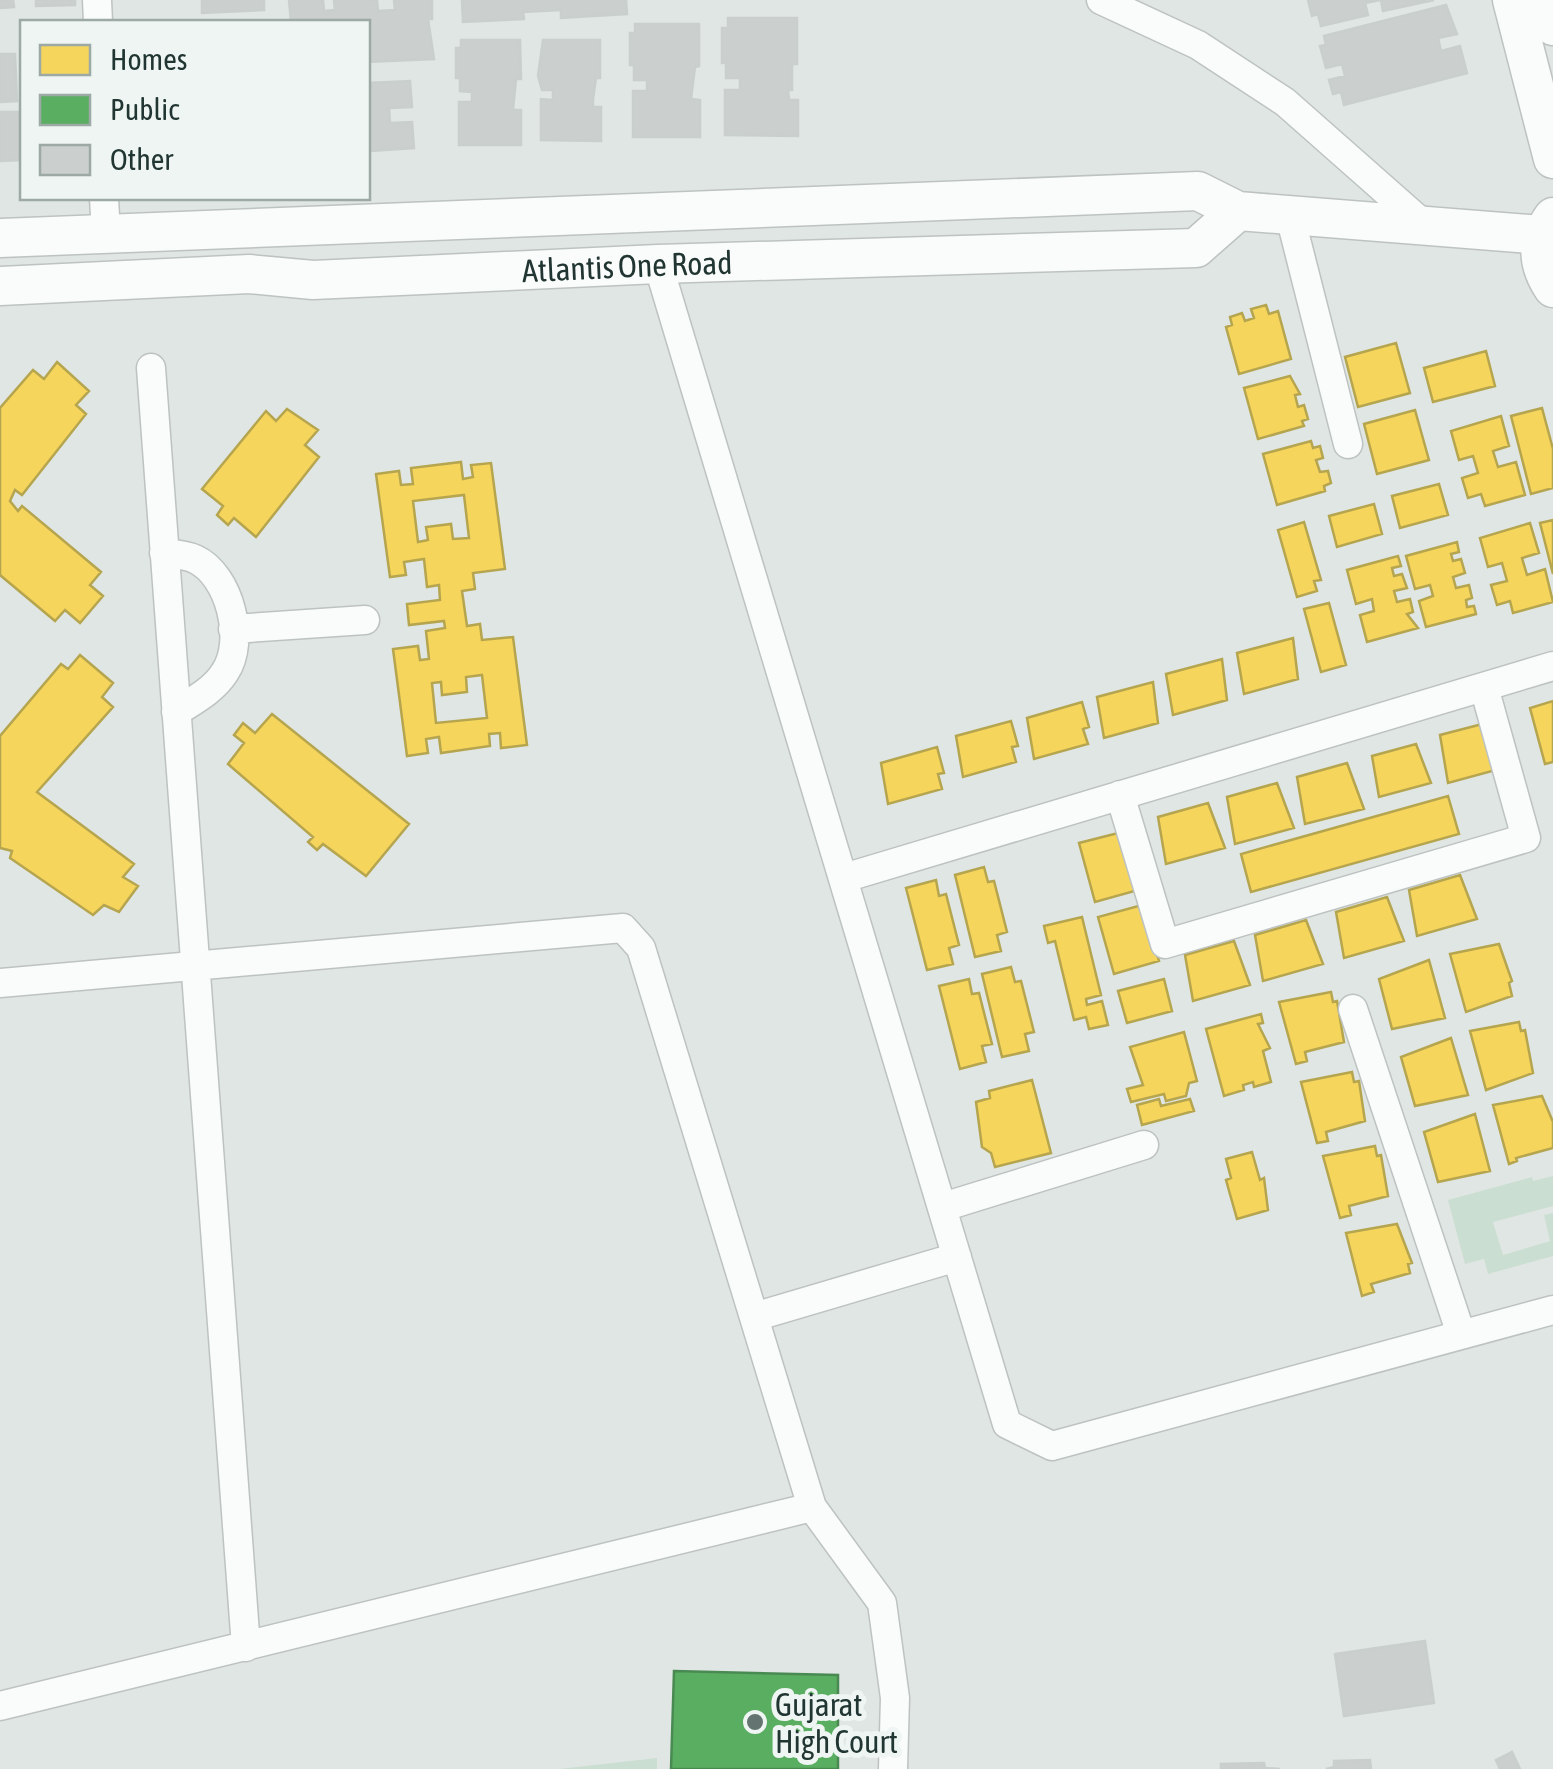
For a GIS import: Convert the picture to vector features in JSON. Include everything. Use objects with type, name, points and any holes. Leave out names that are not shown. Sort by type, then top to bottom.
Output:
[{"type":"street","points":[[1101,0],[1198,45],[1285,102],[1420,222]]},
{"type":"street","points":[[1512,0],[1553,159]]},
{"type":"street","points":[[1547,0],[1553,26]]},
{"type":"street","name":"Atlantis One Road","points":[[0,238],[105,216],[1198,191],[1238,211],[1548,226]]},
{"type":"street","name":"Atlantis One Road","points":[[0,286],[248,274],[314,280],[658,264],[1196,248],[1238,211]]},
{"type":"street","points":[[1290,216],[1348,444]]},
{"type":"street","points":[[1548,226],[1543,271],[1553,288]]},
{"type":"street","points":[[658,264],[1007,1424],[1052,1446],[1553,1310]]},
{"type":"street","points":[[150,368],[246,1647]]},
{"type":"street","points":[[164,553],[197,559],[220,584],[233,614],[234,648],[226,671],[206,692],[176,712]]},
{"type":"street","points":[[233,629],[365,620]]},
{"type":"street","points":[[844,878],[1553,666]]},
{"type":"street","points":[[1120,795],[1166,944],[1526,838],[1484,686]]},
{"type":"street","points":[[0,984],[623,928],[641,948],[812,1507],[882,1603],[895,1698],[893,1769]]},
{"type":"street","points":[[1353,1010],[1461,1334]]},
{"type":"street","points":[[943,1207],[1144,1145]]},
{"type":"street","points":[[754,1317],[957,1257]]},
{"type":"street","points":[[0,1706],[812,1507]]},
{"type":"green space","points":[[1553,1176],[1553,1206],[1493,1222],[1503,1255],[1550,1241],[1544,1215],[1553,1213],[1553,1256],[1488,1274],[1484,1259],[1465,1264],[1448,1200],[1532,1177],[1533,1181]]},
{"type":"green space","points":[[657,1758],[657,1769],[559,1769]]},
{"type":"building: Homes","points":[[1266,305],[1269,314],[1278,311],[1291,359],[1239,374],[1226,327],[1232,325],[1230,317],[1242,313],[1245,321],[1254,318],[1251,309]]},
{"type":"building: Homes","points":[[1396,343],[1410,393],[1358,407],[1345,357]]},
{"type":"building: Homes","points":[[1486,351],[1495,386],[1433,402],[1424,368]]},
{"type":"building: Homes","points":[[57,362],[89,391],[76,405],[86,414],[22,495],[15,490],[10,501],[18,511],[22,506],[101,572],[90,585],[103,596],[80,623],[65,610],[55,621],[0,575],[0,408],[33,370],[44,379]]},
{"type":"building: Homes","points":[[1290,376],[1300,394],[1295,395],[1298,407],[1304,405],[1308,419],[1302,421],[1304,426],[1258,439],[1244,388]]},
{"type":"building: Homes","points":[[1542,408],[1553,449],[1553,488],[1531,494],[1511,416]]},
{"type":"building: Homes","points":[[287,409],[318,430],[305,445],[319,457],[256,537],[234,518],[228,525],[217,515],[223,506],[202,489],[266,411],[276,421]]},
{"type":"building: Homes","points":[[1415,410],[1429,460],[1377,474],[1364,424]]},
{"type":"building: Homes","points":[[1501,416],[1509,446],[1493,451],[1498,467],[1516,462],[1525,495],[1485,506],[1481,494],[1468,498],[1462,478],[1478,473],[1473,456],[1459,460],[1451,431]]},
{"type":"building: Homes","points":[[1311,441],[1313,448],[1320,446],[1323,458],[1316,460],[1320,472],[1328,471],[1331,483],[1324,486],[1325,491],[1277,505],[1263,454]]},
{"type":"building: Homes","points":[[461,462],[463,479],[473,477],[471,465],[491,463],[505,569],[473,573],[475,589],[462,591],[467,626],[480,624],[482,640],[513,637],[527,745],[501,748],[500,733],[489,734],[490,746],[441,753],[439,737],[426,739],[428,753],[407,756],[393,649],[418,646],[420,660],[429,659],[426,631],[445,628],[444,621],[409,625],[407,604],[440,600],[439,585],[427,587],[424,559],[404,562],[406,575],[390,577],[376,474],[399,471],[401,485],[413,484],[411,468]],"holes":[[[464,495],[469,538],[453,539],[451,524],[426,527],[428,540],[418,542],[413,501]],[[482,675],[487,718],[436,723],[432,683],[441,682],[442,695],[467,692],[466,677]]]},
{"type":"building: Homes","points":[[1439,484],[1448,515],[1400,528],[1392,496]]},
{"type":"building: Homes","points":[[1374,504],[1382,534],[1337,547],[1329,516]]},
{"type":"building: Homes","points":[[1553,520],[1553,574],[1540,523]]},
{"type":"building: Homes","points":[[1304,522],[1321,580],[1314,581],[1317,591],[1297,597],[1278,530]]},
{"type":"building: Homes","points":[[1530,523],[1539,553],[1522,558],[1527,575],[1545,569],[1553,602],[1513,613],[1510,601],[1497,605],[1491,585],[1507,581],[1502,563],[1488,567],[1480,538]]},
{"type":"building: Homes","points":[[1457,542],[1459,552],[1451,554],[1453,561],[1461,559],[1465,573],[1453,577],[1456,588],[1469,585],[1472,598],[1466,600],[1467,607],[1474,606],[1476,614],[1426,627],[1419,601],[1433,596],[1430,585],[1415,589],[1406,556]]},
{"type":"building: Homes","points":[[1398,556],[1401,566],[1392,568],[1394,576],[1402,574],[1407,588],[1394,591],[1397,602],[1410,599],[1413,612],[1407,614],[1418,628],[1367,642],[1360,615],[1374,611],[1372,599],[1356,604],[1347,570]]},
{"type":"building: Homes","points":[[1329,603],[1346,665],[1321,672],[1304,609]]},
{"type":"building: Homes","points":[[1293,638],[1298,679],[1244,694],[1237,653]]},
{"type":"building: Homes","points":[[80,655],[113,683],[102,697],[113,707],[37,792],[134,864],[123,877],[138,886],[119,912],[104,905],[93,915],[10,858],[12,851],[0,848],[0,736],[61,664],[68,669]]},
{"type":"building: Homes","points":[[1222,659],[1227,700],[1173,715],[1166,674]]},
{"type":"building: Homes","points":[[1153,682],[1158,723],[1104,738],[1097,697]]},
{"type":"building: Homes","points":[[1553,701],[1553,762],[1545,764],[1530,708]]},
{"type":"building: Homes","points":[[1082,702],[1089,727],[1083,729],[1088,744],[1034,759],[1027,718]]},
{"type":"building: Homes","points":[[272,714],[409,824],[366,876],[323,844],[317,850],[308,842],[313,837],[228,764],[244,743],[234,735],[243,723],[255,733]]},
{"type":"building: Homes","points":[[1011,721],[1018,746],[1012,747],[1016,762],[963,777],[956,736]]},
{"type":"building: Homes","points":[[1490,722],[1507,767],[1448,783],[1440,735]]},
{"type":"building: Homes","points":[[1416,744],[1431,783],[1379,797],[1372,756]]},
{"type":"building: Homes","points":[[937,747],[944,773],[938,774],[942,789],[888,804],[881,763]]},
{"type":"building: Homes","points":[[1347,763],[1364,809],[1305,824],[1297,777]]},
{"type":"building: Homes","points":[[1277,783],[1294,828],[1235,844],[1227,797]]},
{"type":"building: Homes","points":[[1448,796],[1459,834],[1251,892],[1241,854]]},
{"type":"building: Homes","points":[[1208,803],[1225,848],[1166,864],[1158,817]]},
{"type":"building: Homes","points":[[1126,831],[1142,889],[1095,902],[1079,843]]},
{"type":"building: Homes","points":[[984,867],[988,882],[994,881],[1007,932],[997,935],[1001,951],[975,957],[955,875]]},
{"type":"building: Homes","points":[[1460,875],[1477,919],[1417,936],[1409,890]]},
{"type":"building: Homes","points":[[936,880],[939,896],[946,894],[959,945],[949,948],[953,964],[927,970],[906,888]]},
{"type":"building: Homes","points":[[1387,897],[1404,941],[1344,958],[1336,912]]},
{"type":"building: Homes","points":[[1142,905],[1159,961],[1114,974],[1098,917]]},
{"type":"building: Homes","points":[[1082,917],[1101,995],[1086,999],[1087,1005],[1102,1001],[1108,1025],[1089,1029],[1086,1017],[1074,1020],[1055,941],[1048,943],[1044,926]]},
{"type":"building: Homes","points":[[1306,920],[1323,964],[1263,981],[1255,935]]},
{"type":"building: Homes","points":[[1234,941],[1250,985],[1193,1001],[1185,955]]},
{"type":"building: Homes","points":[[1499,944],[1512,981],[1512,996],[1466,1012],[1450,954]]},
{"type":"building: Homes","points":[[1429,960],[1445,1018],[1392,1029],[1379,979]]},
{"type":"building: Homes","points":[[1011,967],[1015,982],[1021,981],[1034,1032],[1025,1034],[1029,1051],[1002,1057],[982,974]]},
{"type":"building: Homes","points":[[969,979],[972,994],[979,993],[992,1044],[982,1046],[986,1062],[960,1069],[939,986]]},
{"type":"building: Homes","points":[[1164,979],[1172,1011],[1127,1023],[1118,991]]},
{"type":"building: Homes","points":[[1331,992],[1333,1002],[1337,1001],[1344,1042],[1305,1052],[1307,1061],[1296,1064],[1279,1002]]},
{"type":"building: Homes","points":[[1261,1014],[1263,1023],[1258,1024],[1270,1048],[1263,1051],[1271,1082],[1254,1087],[1253,1082],[1243,1085],[1244,1090],[1224,1096],[1206,1029]]},
{"type":"building: Homes","points":[[1519,1022],[1521,1031],[1525,1030],[1533,1073],[1486,1090],[1470,1031]]},
{"type":"building: Homes","points":[[1184,1032],[1197,1081],[1189,1083],[1186,1096],[1166,1101],[1164,1094],[1131,1102],[1127,1089],[1143,1085],[1130,1047]]},
{"type":"building: Homes","points":[[1451,1038],[1468,1095],[1415,1106],[1401,1057]]},
{"type":"building: Homes","points":[[1352,1072],[1354,1082],[1359,1081],[1365,1121],[1326,1132],[1328,1141],[1317,1143],[1301,1082]]},
{"type":"building: Homes","points":[[1032,1080],[1051,1153],[995,1167],[991,1153],[982,1147],[976,1102],[990,1098],[989,1091]]},
{"type":"building: Homes","points":[[1542,1096],[1553,1122],[1553,1148],[1516,1158],[1509,1164],[1493,1105]]},
{"type":"building: Homes","points":[[1159,1099],[1161,1106],[1190,1099],[1194,1111],[1142,1125],[1137,1105]]},
{"type":"building: Homes","points":[[1475,1114],[1490,1171],[1438,1182],[1424,1132]]},
{"type":"building: Homes","points":[[1375,1146],[1377,1156],[1381,1155],[1388,1196],[1349,1206],[1351,1215],[1340,1218],[1323,1156]]},
{"type":"building: Homes","points":[[1252,1152],[1260,1180],[1264,1178],[1268,1210],[1237,1219],[1226,1180],[1231,1178],[1226,1159]]},
{"type":"building: Homes","points":[[1397,1224],[1412,1263],[1408,1264],[1410,1273],[1371,1284],[1374,1292],[1362,1296],[1346,1233]]},
{"type":"building: Public","name":"Gujarat High Court","points":[[674,1671],[838,1675],[838,1769],[671,1769]]},
{"type":"building: Other","points":[[0,0],[13,0],[14,7],[0,8]]},
{"type":"building: Other","points":[[36,0],[75,0],[75,5],[36,6]]},
{"type":"building: Other","points":[[202,0],[264,0],[264,10],[202,13]]},
{"type":"building: Other","points":[[289,0],[323,0],[324,11],[335,10],[334,0],[377,0],[378,11],[395,10],[394,0],[432,0],[432,19],[428,19],[434,59],[370,62],[370,20],[291,20]]},
{"type":"building: Other","points":[[462,0],[626,0],[627,14],[561,18],[561,10],[523,12],[524,19],[463,22]]},
{"type":"building: Other","points":[[1308,0],[1380,0],[1365,3],[1368,15],[1321,26],[1318,14],[1312,16]]},
{"type":"building: Other","points":[[1381,0],[1434,0],[1383,11]]},
{"type":"building: Other","points":[[1446,5],[1457,34],[1438,38],[1441,51],[1460,46],[1467,73],[1344,105],[1341,92],[1333,94],[1329,80],[1345,76],[1342,64],[1326,68],[1320,46],[1326,45],[1324,36]]},
{"type":"building: Other","points":[[728,18],[797,18],[797,64],[792,64],[792,90],[788,90],[789,100],[798,100],[798,136],[725,135],[725,90],[740,90],[740,78],[726,78],[726,62],[722,63],[722,28],[728,28]]},
{"type":"building: Other","points":[[635,24],[699,24],[699,66],[695,67],[691,99],[700,100],[700,137],[633,137],[633,91],[647,91],[647,80],[634,80],[634,65],[630,65],[630,33],[635,33]]},
{"type":"building: Other","points":[[461,40],[520,40],[521,79],[516,79],[513,110],[521,110],[521,145],[459,145],[459,102],[472,102],[472,92],[460,91],[460,78],[456,78],[456,48],[461,48]]},
{"type":"building: Other","points":[[543,40],[600,40],[600,78],[596,78],[593,107],[601,107],[601,141],[541,140],[541,99],[553,100],[553,90],[542,90],[538,76]]},
{"type":"building: Other","points":[[0,54],[15,54],[17,101],[0,102]]},
{"type":"building: Other","points":[[410,81],[412,107],[389,108],[390,123],[412,122],[414,148],[371,151],[370,83]]},
{"type":"building: Other","points":[[0,112],[20,112],[20,160],[0,161]]},
{"type":"building: Other","points":[[1425,1641],[1434,1703],[1344,1716],[1335,1654]]},
{"type":"building: Other","points":[[1512,1752],[1520,1769],[1500,1769],[1496,1760]]},
{"type":"building: Other","points":[[1370,1760],[1371,1769],[1326,1769],[1334,1767],[1334,1761]]},
{"type":"building: Other","points":[[1264,1763],[1265,1768],[1280,1769],[1221,1769],[1221,1764]]},
{"type":"place","name":"Gujarat High Court","points":[[755,1722]]}]
